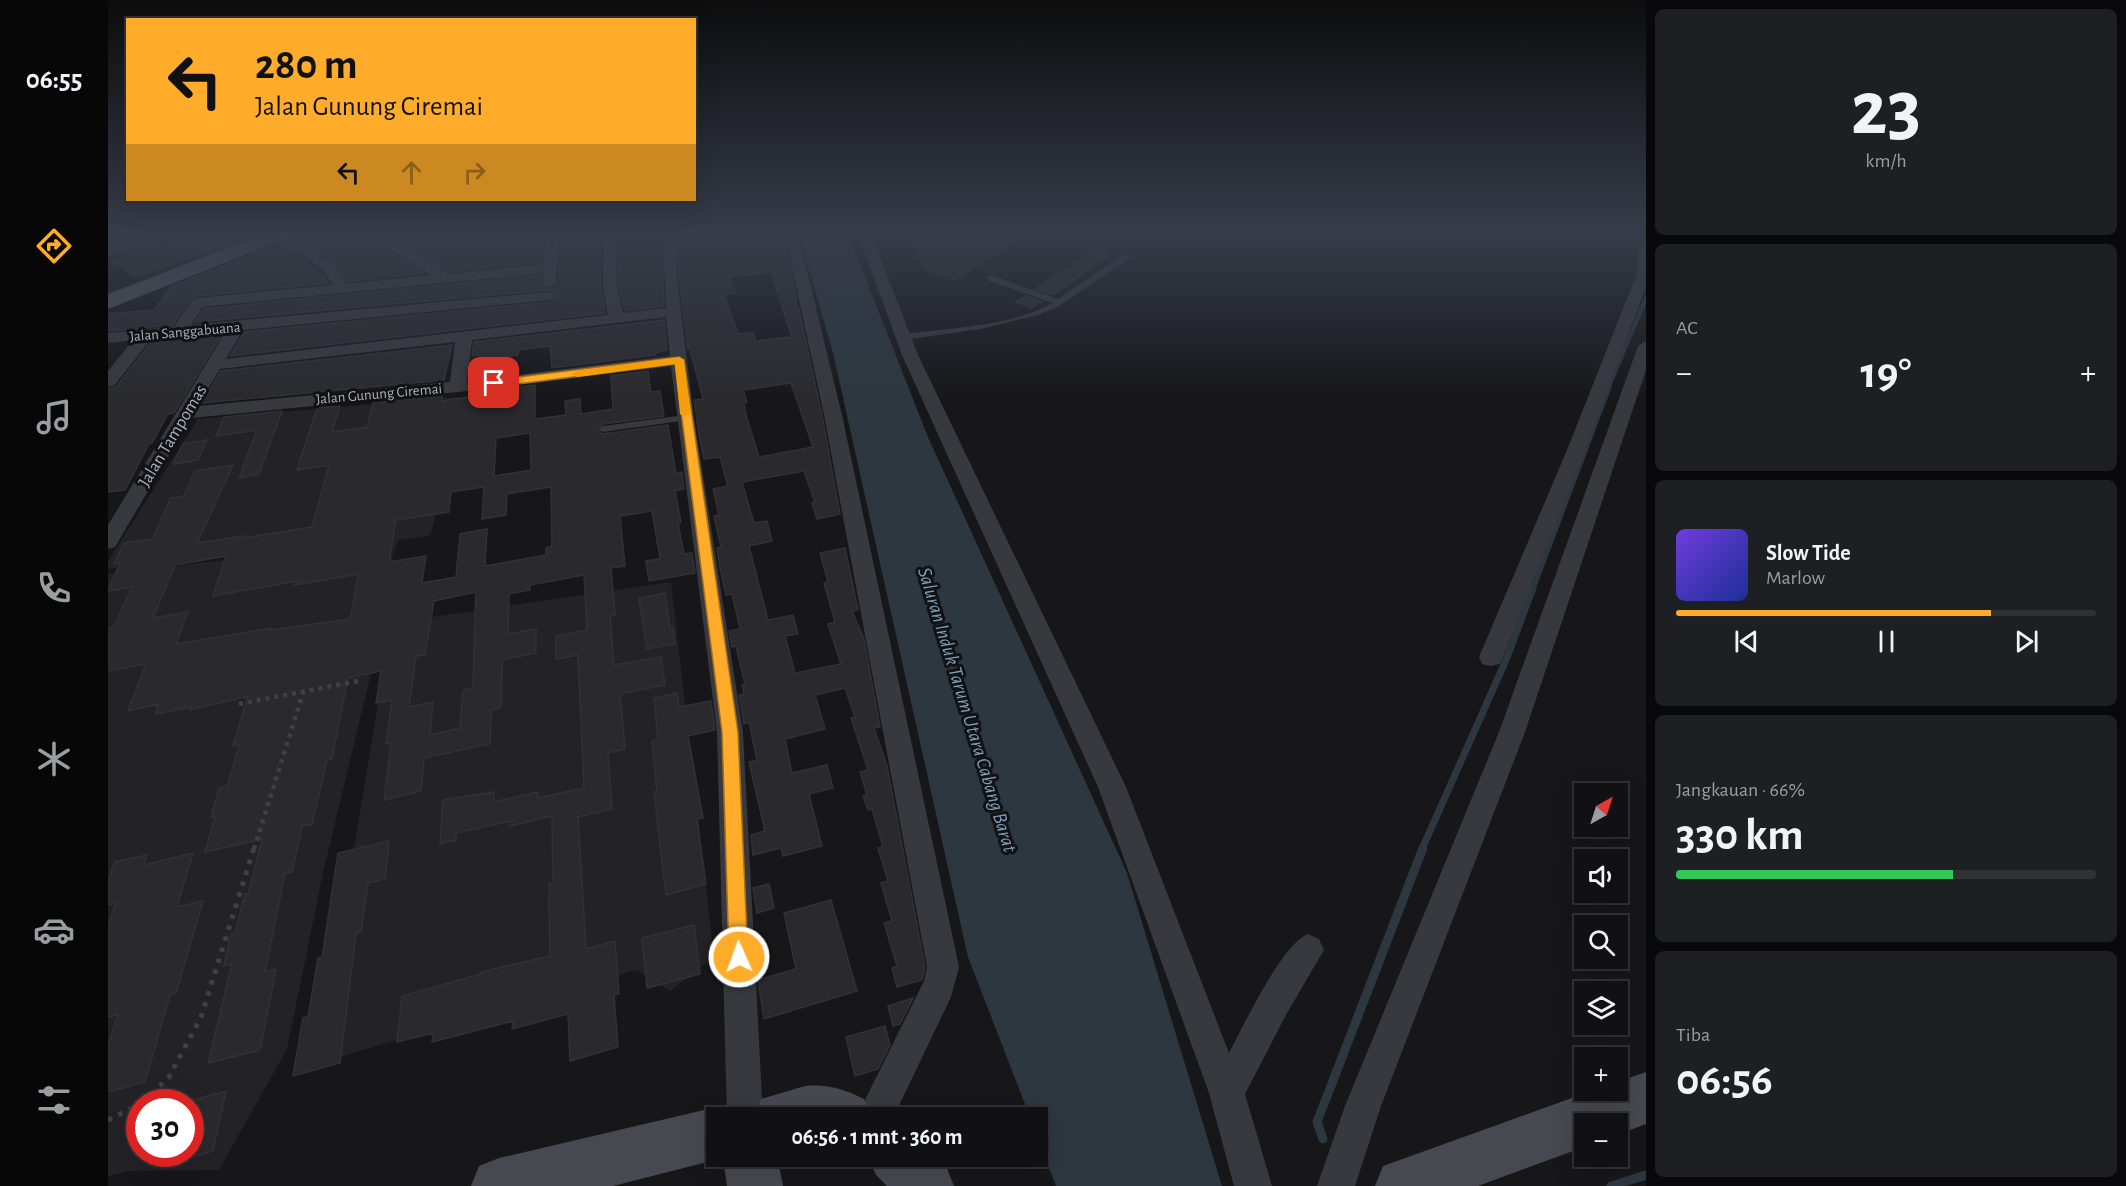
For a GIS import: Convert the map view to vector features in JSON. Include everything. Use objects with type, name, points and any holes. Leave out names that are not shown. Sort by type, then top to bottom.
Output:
[{"type":"main road","points":[[110,295],[125,289]]},
{"type":"street","points":[[179,332],[207,289]]},
{"type":"street","points":[[197,303],[320,289]]},
{"type":"street","points":[[386,313],[397,289]]},
{"type":"street","points":[[546,327],[549,289]]},
{"type":"street","points":[[610,289],[617,319]]},
{"type":"street","points":[[671,289],[685,418],[730,732],[745,1107]]},
{"type":"street","points":[[804,289],[833,414],[943,967],[939,985],[879,1107]]},
{"type":"street","points":[[885,289],[940,424],[1056,661],[1112,787],[1227,1093],[1253,1186]]},
{"type":"street","points":[[1491,657],[1576,450],[1638,289]]},
{"type":"street","name":"Jalan Sanggabuana","points":[[108,338],[236,328],[549,296]]},
{"type":"street","points":[[215,365],[673,312]]},
{"type":"street","name":"Jalan Tampomas","points":[[108,542],[236,328]]},
{"type":"street","points":[[108,382],[146,334]]},
{"type":"street","points":[[458,387],[464,336]]},
{"type":"street","points":[[1336,1186],[1363,1106],[1512,732],[1646,346]]},
{"type":"street","name":"Jalan Gunung Ciremai","points":[[186,413],[458,387],[679,360]]},
{"type":"street","points":[[1227,1093],[1275,1001],[1308,950]]},
{"type":"street","points":[[1403,1186],[1646,1098]]},
{"type":"street","points":[[499,1186],[706,1137]]},
{"type":"street","points":[[751,1167],[754,1186]]},
{"type":"street","points":[[906,1167],[926,1186]]},
{"type":"lane","points":[[1023,289],[1059,302]]},
{"type":"lane","points":[[903,337],[995,324],[1040,312],[1078,289]]},
{"type":"lane","points":[[603,429],[685,418]]},
{"type":"path","points":[[239,704],[363,680]]},
{"type":"path","points":[[156,1089],[169,1077],[201,1017],[303,693]]},
{"type":"path","points":[[108,1120],[126,1111]]},
{"type":"shaded area","points":[[470,396],[430,536],[398,540],[370,628],[381,632],[323,873],[287,1049],[219,1170],[129,1171],[108,1176],[108,574],[340,546],[108,569],[108,561],[198,419]]},
{"type":"shaded area","points":[[671,582],[714,957],[670,991],[636,970],[319,1063],[391,623]]},
{"type":"water","name":"Saluran Induk Tarum Utara Cabang Barat","points":[[815,289],[870,289],[928,437],[1127,873],[1222,1186],[1056,1186],[1048,1165],[1048,1107],[1026,1107],[968,957],[833,353]]},
{"type":"building","points":[[169,289],[265,289],[197,296],[190,299],[173,325],[108,331],[108,314],[154,310]]},
{"type":"building","points":[[398,289],[601,289],[605,313],[230,356],[244,332],[549,302],[558,295],[549,290],[195,322],[203,309]]},
{"type":"building","points":[[619,289],[663,289],[664,306],[625,311]]},
{"type":"building","points":[[680,289],[734,289],[735,293],[724,294],[738,334],[753,332],[756,341],[792,337],[777,289],[794,289],[797,302],[795,302],[799,310],[822,415],[840,514],[817,519],[812,503],[815,502],[804,471],[742,482],[754,523],[767,521],[772,541],[749,546],[768,620],[793,615],[798,634],[785,636],[795,673],[841,664],[828,624],[835,622],[824,583],[828,582],[820,553],[845,548],[858,610],[852,611],[864,639],[880,727],[874,728],[887,766],[925,967],[922,980],[897,987],[892,968],[897,966],[884,923],[892,921],[881,883],[888,881],[878,848],[883,847],[872,809],[868,810],[863,796],[867,795],[860,772],[868,770],[851,718],[855,717],[845,688],[815,695],[825,729],[785,739],[792,773],[827,765],[833,788],[809,794],[822,846],[783,856],[781,848],[753,855],[751,835],[765,831],[749,762],[757,760],[749,722],[744,724],[739,695],[744,694],[742,685],[745,684],[736,646],[732,647],[729,631],[740,629],[732,594],[726,595],[717,548],[721,547],[714,516],[719,515],[713,489],[728,486],[720,457],[704,459],[694,400],[703,399],[690,349],[688,349]],"holes":[[[791,383],[813,447],[759,457],[746,415],[744,403],[747,402],[743,390]]]},
{"type":"building","points":[[1036,289],[1061,289],[1052,295]]},
{"type":"building","points":[[1025,296],[1042,302],[1032,308],[1016,302]]},
{"type":"building","points":[[664,320],[667,350],[655,353],[656,355],[552,368],[550,346],[518,350],[518,355],[496,358],[495,375],[478,377],[480,355],[472,356],[474,342]]},
{"type":"building","points":[[222,334],[174,413],[168,414],[152,443],[149,444],[125,490],[108,492],[108,389],[116,387],[152,341]]},
{"type":"building","points":[[452,345],[444,380],[202,403],[221,371]]},
{"type":"building","points":[[648,371],[651,392],[660,391],[664,416],[603,424],[596,430],[603,434],[668,425],[676,473],[682,472],[684,489],[675,491],[681,522],[678,523],[684,554],[692,553],[695,573],[649,581],[646,561],[660,559],[652,511],[620,516],[625,566],[611,568],[615,615],[610,616],[614,665],[661,657],[665,685],[620,694],[625,749],[608,753],[612,809],[578,817],[586,949],[615,941],[619,994],[614,995],[618,1047],[570,1061],[568,1014],[512,1029],[513,1021],[432,1042],[433,1033],[397,1042],[402,996],[481,974],[481,972],[550,956],[549,884],[553,883],[552,816],[510,826],[511,821],[456,833],[456,840],[440,844],[443,800],[494,792],[494,802],[538,792],[538,798],[584,788],[578,655],[556,659],[556,636],[587,630],[584,575],[530,585],[530,590],[509,594],[508,634],[536,629],[536,653],[502,660],[501,708],[491,710],[490,744],[424,758],[421,791],[384,800],[391,743],[386,744],[392,700],[376,703],[381,671],[348,678],[332,759],[327,760],[312,824],[302,826],[292,872],[285,873],[265,972],[276,969],[260,1050],[208,1063],[232,964],[224,966],[231,934],[235,933],[245,894],[248,894],[262,839],[205,852],[215,817],[211,817],[219,788],[227,786],[240,744],[233,746],[248,696],[190,710],[191,707],[155,714],[159,704],[128,711],[146,664],[108,671],[108,628],[114,627],[132,587],[108,591],[120,563],[114,564],[124,543],[152,539],[171,498],[184,496],[195,471],[233,465],[197,543],[312,527],[329,465],[297,470],[317,408],[340,406],[332,432],[367,427],[373,403],[442,396],[442,401],[477,396],[477,392],[535,385],[535,419],[566,415],[565,401],[580,399],[581,414],[613,409],[611,376]],"holes":[[[530,433],[531,470],[494,476],[496,438]],[[484,487],[482,519],[506,515],[507,494],[551,487],[552,546],[546,548],[546,555],[485,566],[487,529],[460,534],[456,577],[422,583],[426,556],[389,562],[396,520],[449,512],[451,492]],[[226,556],[213,596],[297,581],[295,585],[359,574],[350,619],[271,630],[272,628],[176,644],[188,612],[153,618],[175,565]],[[476,592],[473,688],[463,690],[460,728],[430,735],[433,702],[409,707],[416,656],[425,655],[434,601]]]},
{"type":"building","points":[[282,411],[259,474],[239,478],[257,430],[216,436],[224,417]]},
{"type":"building","points":[[207,440],[198,460],[173,464],[183,444]]},
{"type":"building","points":[[665,593],[670,629],[673,628],[675,644],[647,649],[639,598]]},
{"type":"building","points":[[677,693],[679,707],[711,701],[715,730],[688,736],[703,818],[697,819],[706,884],[666,895],[654,792],[657,791],[652,741],[658,739],[654,698]]},
{"type":"building","points":[[389,841],[385,879],[368,883],[361,932],[356,933],[340,1063],[293,1076],[303,1018],[308,1017],[318,958],[322,957],[338,853]]},
{"type":"building","points":[[193,853],[177,907],[203,901],[176,993],[170,995],[145,1082],[108,1092],[108,1045],[118,1015],[108,1017],[108,926],[116,903],[108,905],[108,881],[115,862],[147,855],[144,865]]},
{"type":"building","points":[[769,884],[774,908],[757,913],[753,888]]},
{"type":"building","points":[[831,900],[857,991],[764,1019],[758,980],[796,969],[784,913]]},
{"type":"building","points":[[694,925],[700,974],[647,988],[642,938]]},
{"type":"building","points":[[913,998],[900,1024],[893,1026],[888,1006]]},
{"type":"building","points":[[885,1026],[890,1045],[878,1069],[855,1076],[846,1037]]},
{"type":"building","points":[[226,1091],[213,1151],[204,1154],[204,1097]]},
{"type":"waterway","points":[[1608,389],[1646,298]]},
{"type":"waterway","points":[[1533,589],[1609,387]]},
{"type":"waterway","points":[[1422,849],[1506,660],[1533,588]]},
{"type":"waterway","points":[[1323,1139],[1317,1122],[1423,848]]},
{"type":"waterway","points":[[1611,1186],[1646,1175]]},
{"type":"slow traffic","points":[[577,374],[679,360],[685,414]]},
{"type":"route","points":[[494,383],[679,360],[685,418],[730,732],[739,957]]}]
